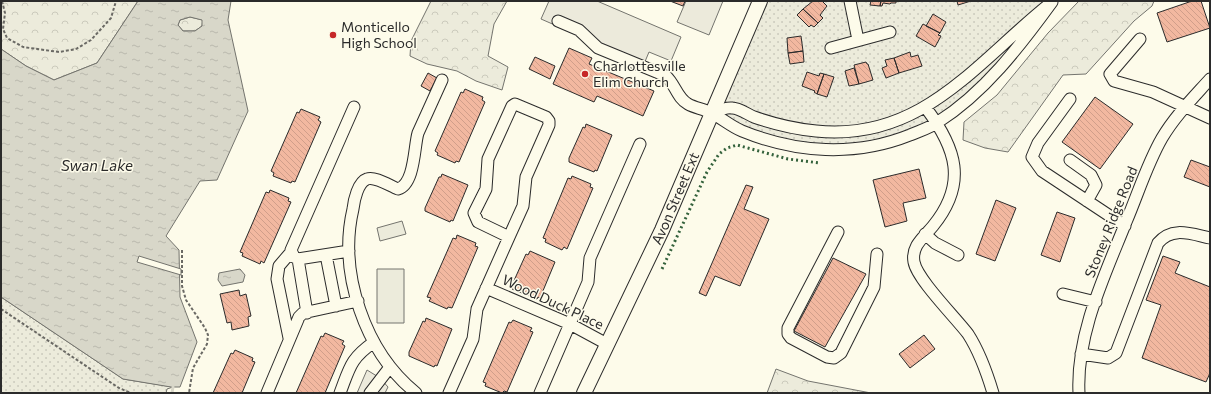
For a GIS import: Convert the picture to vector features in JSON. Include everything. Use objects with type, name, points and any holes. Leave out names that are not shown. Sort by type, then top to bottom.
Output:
[{"type":"main road","name":"Avon Street Ext","points":[[584,393],[662,230],[760,1]]},
{"type":"street","points":[[850,1],[858,40]]},
{"type":"street","points":[[711,113],[731,108],[786,127],[821,132],[840,132],[874,128],[926,108],[955,88],[1029,20],[1053,2]]},
{"type":"street","points":[[558,21],[579,30],[598,48],[666,76],[673,83],[681,98],[688,104],[711,113],[728,125],[743,132],[777,143],[811,150],[847,150],[883,144],[937,123],[980,88],[1002,66],[1053,2]]},
{"type":"street","points":[[831,48],[890,32]]},
{"type":"street","points":[[1140,39],[1110,74],[1114,81],[1153,92],[1184,108],[1210,118]]},
{"type":"street","name":"Stoney Ridge Road","points":[[1079,393],[1081,354],[1096,302],[1152,158],[1172,124],[1210,79]]},
{"type":"street","points":[[416,393],[390,367],[374,342],[358,302],[349,251],[350,221],[361,183],[369,178],[398,189],[404,184],[415,159],[415,142],[418,133],[442,80]]},
{"type":"street","points":[[1070,99],[1038,143],[1032,158],[1042,171],[1125,226]]},
{"type":"street","points":[[449,393],[473,339],[477,310],[486,288],[509,237],[522,206],[526,177],[549,125],[549,121],[546,116],[519,104],[512,106],[488,159],[486,189],[474,213],[478,222],[509,237]]},
{"type":"street","points":[[307,313],[295,256],[354,107]]},
{"type":"street","points":[[926,108],[937,123],[951,148],[955,173],[948,200],[942,213],[916,245],[913,253],[916,268],[923,280],[969,336],[978,353],[992,393]]},
{"type":"street","points":[[540,393],[588,282],[590,258],[640,144]]},
{"type":"street","points":[[1070,160],[1091,175],[1096,185],[1087,201]]},
{"type":"street","points":[[838,232],[788,328],[788,334],[792,338],[827,357],[834,358],[841,353],[874,287],[877,254]]},
{"type":"street","points":[[1081,354],[1108,358],[1116,353],[1158,243],[1162,238],[1173,232],[1210,238]]},
{"type":"street","points":[[925,234],[935,243],[958,254]]},
{"type":"street","points":[[289,338],[277,279],[279,266],[295,256],[326,255],[349,251]]},
{"type":"street","points":[[326,255],[336,306]]},
{"type":"street","name":"Wood Duck Place","points":[[486,288],[570,324],[607,344]]},
{"type":"street","points":[[1063,294],[1096,302]]},
{"type":"street","points":[[267,393],[299,317],[307,313],[358,302]]},
{"type":"street","points":[[340,393],[353,360],[374,342]]},
{"type":"street","points":[[370,393],[390,367]]},
{"type":"path","points":[[2,1],[5,13],[3,29],[8,38],[23,47],[59,52],[76,49],[91,40],[111,18],[116,1]]},
{"type":"path","points":[[182,250],[182,286],[186,300],[208,335],[207,344],[193,368],[189,393]]},
{"type":"path","points":[[1,309],[113,384],[131,393]]},
{"type":"green space","points":[[1,1],[138,1],[97,63],[54,80],[26,66],[1,49]]},
{"type":"green space","points":[[431,1],[507,1],[494,24],[488,56],[508,67],[502,90],[476,81],[457,71],[427,64],[410,56],[411,41]]},
{"type":"green space","points":[[760,1],[1053,1],[980,88],[915,133],[830,150],[729,125],[717,97]]},
{"type":"green space","points":[[1079,1],[1154,1],[1152,6],[1134,21],[1086,74],[1063,75],[1008,152],[985,148],[963,140],[964,122],[997,95],[1048,33]]},
{"type":"green space","points":[[190,17],[203,20],[202,26],[195,31],[183,31],[178,25],[180,20]]},
{"type":"green space","points":[[402,221],[406,234],[380,241],[377,228]]},
{"type":"green space","points":[[377,269],[404,269],[404,323],[377,323]]},
{"type":"green space","points":[[1,297],[123,379],[173,387],[167,389],[166,393],[1,393]]},
{"type":"green space","points":[[776,369],[808,381],[871,393],[767,393]]},
{"type":"shaded area","points":[[549,1],[597,1],[681,37],[671,61],[649,52],[644,64],[541,19]]},
{"type":"shaded area","points":[[686,1],[723,1],[709,35],[677,22]]},
{"type":"shaded area","points":[[367,370],[380,378],[388,387],[385,393],[357,393]]},
{"type":"water","name":"Swan Lake","points":[[138,1],[231,1],[228,20],[248,111],[217,180],[200,181],[166,236],[179,250],[180,297],[197,342],[180,387],[171,387],[123,379],[1,297],[1,49],[26,66],[54,80],[97,63]],"holes":[[[190,17],[202,20],[202,26],[195,31],[183,31],[178,25],[180,20]]]},
{"type":"water","points":[[240,269],[245,275],[243,282],[222,286],[218,280],[219,273]]},
{"type":"pier","points":[[139,256],[181,269],[181,275],[137,262]]},
{"type":"building","points":[[670,1],[685,1],[683,6]]},
{"type":"building","points":[[813,1],[822,1],[827,6],[820,15],[823,18],[818,23],[803,9]]},
{"type":"building","points":[[871,1],[881,1],[880,6],[870,5]]},
{"type":"building","points":[[881,1],[896,1],[896,3],[883,3],[882,6],[880,6]]},
{"type":"building","points":[[957,1],[971,1],[958,5]]},
{"type":"building","points":[[1192,1],[1201,1],[1210,28],[1167,42],[1157,13]]},
{"type":"building","points":[[803,9],[818,23],[814,27],[811,25],[809,27],[797,15]]},
{"type":"building","points":[[933,14],[946,22],[940,33],[926,26]]},
{"type":"building","points":[[923,24],[940,33],[938,35],[941,36],[935,47],[916,36]]},
{"type":"building","points":[[801,36],[803,51],[788,53],[787,38]]},
{"type":"building","name":"Charlottesville Elim Church","points":[[569,48],[592,58],[589,64],[654,91],[643,116],[597,96],[594,102],[553,84]]},
{"type":"building","points":[[803,51],[804,62],[790,64],[788,53]]},
{"type":"building","points":[[910,52],[911,57],[918,55],[922,66],[899,73],[894,58]]},
{"type":"building","points":[[535,57],[555,66],[550,79],[529,69]]},
{"type":"building","points":[[894,58],[899,73],[886,78],[882,68],[887,66],[885,60]]},
{"type":"building","points":[[866,62],[873,80],[859,84],[854,65]]},
{"type":"building","points":[[854,68],[859,84],[849,86],[845,71]]},
{"type":"building","points":[[807,72],[819,76],[820,73],[824,74],[817,94],[814,92],[815,91],[802,86]]},
{"type":"building","points":[[428,73],[437,78],[430,91],[421,86]]},
{"type":"building","points":[[824,74],[834,77],[827,97],[817,94]]},
{"type":"building","points":[[465,89],[483,97],[482,100],[485,102],[459,162],[456,161],[455,163],[437,155],[438,153],[435,151],[461,92],[463,93]]},
{"type":"building","points":[[1095,97],[1133,124],[1100,169],[1062,142]]},
{"type":"building","points":[[301,109],[320,117],[318,120],[321,122],[295,182],[292,181],[291,183],[273,176],[274,173],[271,171],[297,112],[299,113]]},
{"type":"building","points":[[586,124],[612,135],[597,171],[595,170],[594,172],[569,162],[569,158],[583,127],[585,128]]},
{"type":"building","points":[[1191,160],[1210,167],[1210,187],[1184,177]]},
{"type":"building","points":[[919,169],[926,198],[903,203],[907,221],[885,227],[873,180]]},
{"type":"building","points":[[442,174],[468,185],[453,221],[451,220],[450,222],[425,211],[439,177],[441,177]]},
{"type":"building","points":[[572,176],[591,184],[590,187],[593,188],[567,249],[564,247],[562,250],[545,242],[546,239],[543,238],[568,178],[571,179]]},
{"type":"building","points":[[746,185],[753,187],[744,209],[769,219],[740,286],[715,276],[706,296],[699,293]]},
{"type":"building","points":[[270,190],[289,198],[288,201],[291,202],[264,263],[261,261],[260,264],[242,256],[243,253],[240,252],[266,192],[269,193]]},
{"type":"building","points":[[996,200],[1016,208],[995,261],[976,254]]},
{"type":"building","points":[[1057,212],[1075,218],[1060,262],[1041,255]]},
{"type":"building","points":[[457,235],[476,243],[475,246],[478,247],[452,308],[448,307],[447,309],[429,301],[431,298],[427,297],[453,238],[456,239]]},
{"type":"building","points":[[530,251],[555,262],[540,298],[538,297],[537,299],[512,289],[512,285],[526,254],[528,255]]},
{"type":"building","points":[[1163,256],[1180,262],[1175,273],[1210,287],[1210,373],[1206,382],[1142,358],[1161,305],[1146,300]]},
{"type":"building","points":[[833,258],[866,274],[825,347],[794,331]]},
{"type":"building","points":[[239,290],[240,296],[246,294],[251,316],[248,317],[249,326],[232,330],[231,322],[227,323],[220,294]]},
{"type":"building","points":[[426,318],[452,329],[437,366],[435,365],[434,367],[409,356],[409,352],[423,321],[425,322]]},
{"type":"building","points":[[513,320],[532,328],[530,331],[533,332],[507,392],[504,391],[502,393],[485,386],[486,383],[483,382],[509,322],[511,323]]},
{"type":"building","points":[[325,333],[344,341],[342,344],[345,346],[325,393],[296,393],[321,336],[323,337]]},
{"type":"building","points":[[924,335],[935,349],[910,368],[899,354]]},
{"type":"building","points":[[235,350],[253,358],[252,361],[255,362],[242,393],[213,393],[231,353],[233,354]]},
{"type":"waterway","points":[[172,393],[173,387]]},
{"type":"hedge","points":[[662,269],[707,172],[719,154],[727,148],[737,145],[788,159],[820,163]]},
{"type":"place","name":"Monticello High School","points":[[333,35]]},
{"type":"place","name":"Charlottesville Elim Church","points":[[585,74]]}]
